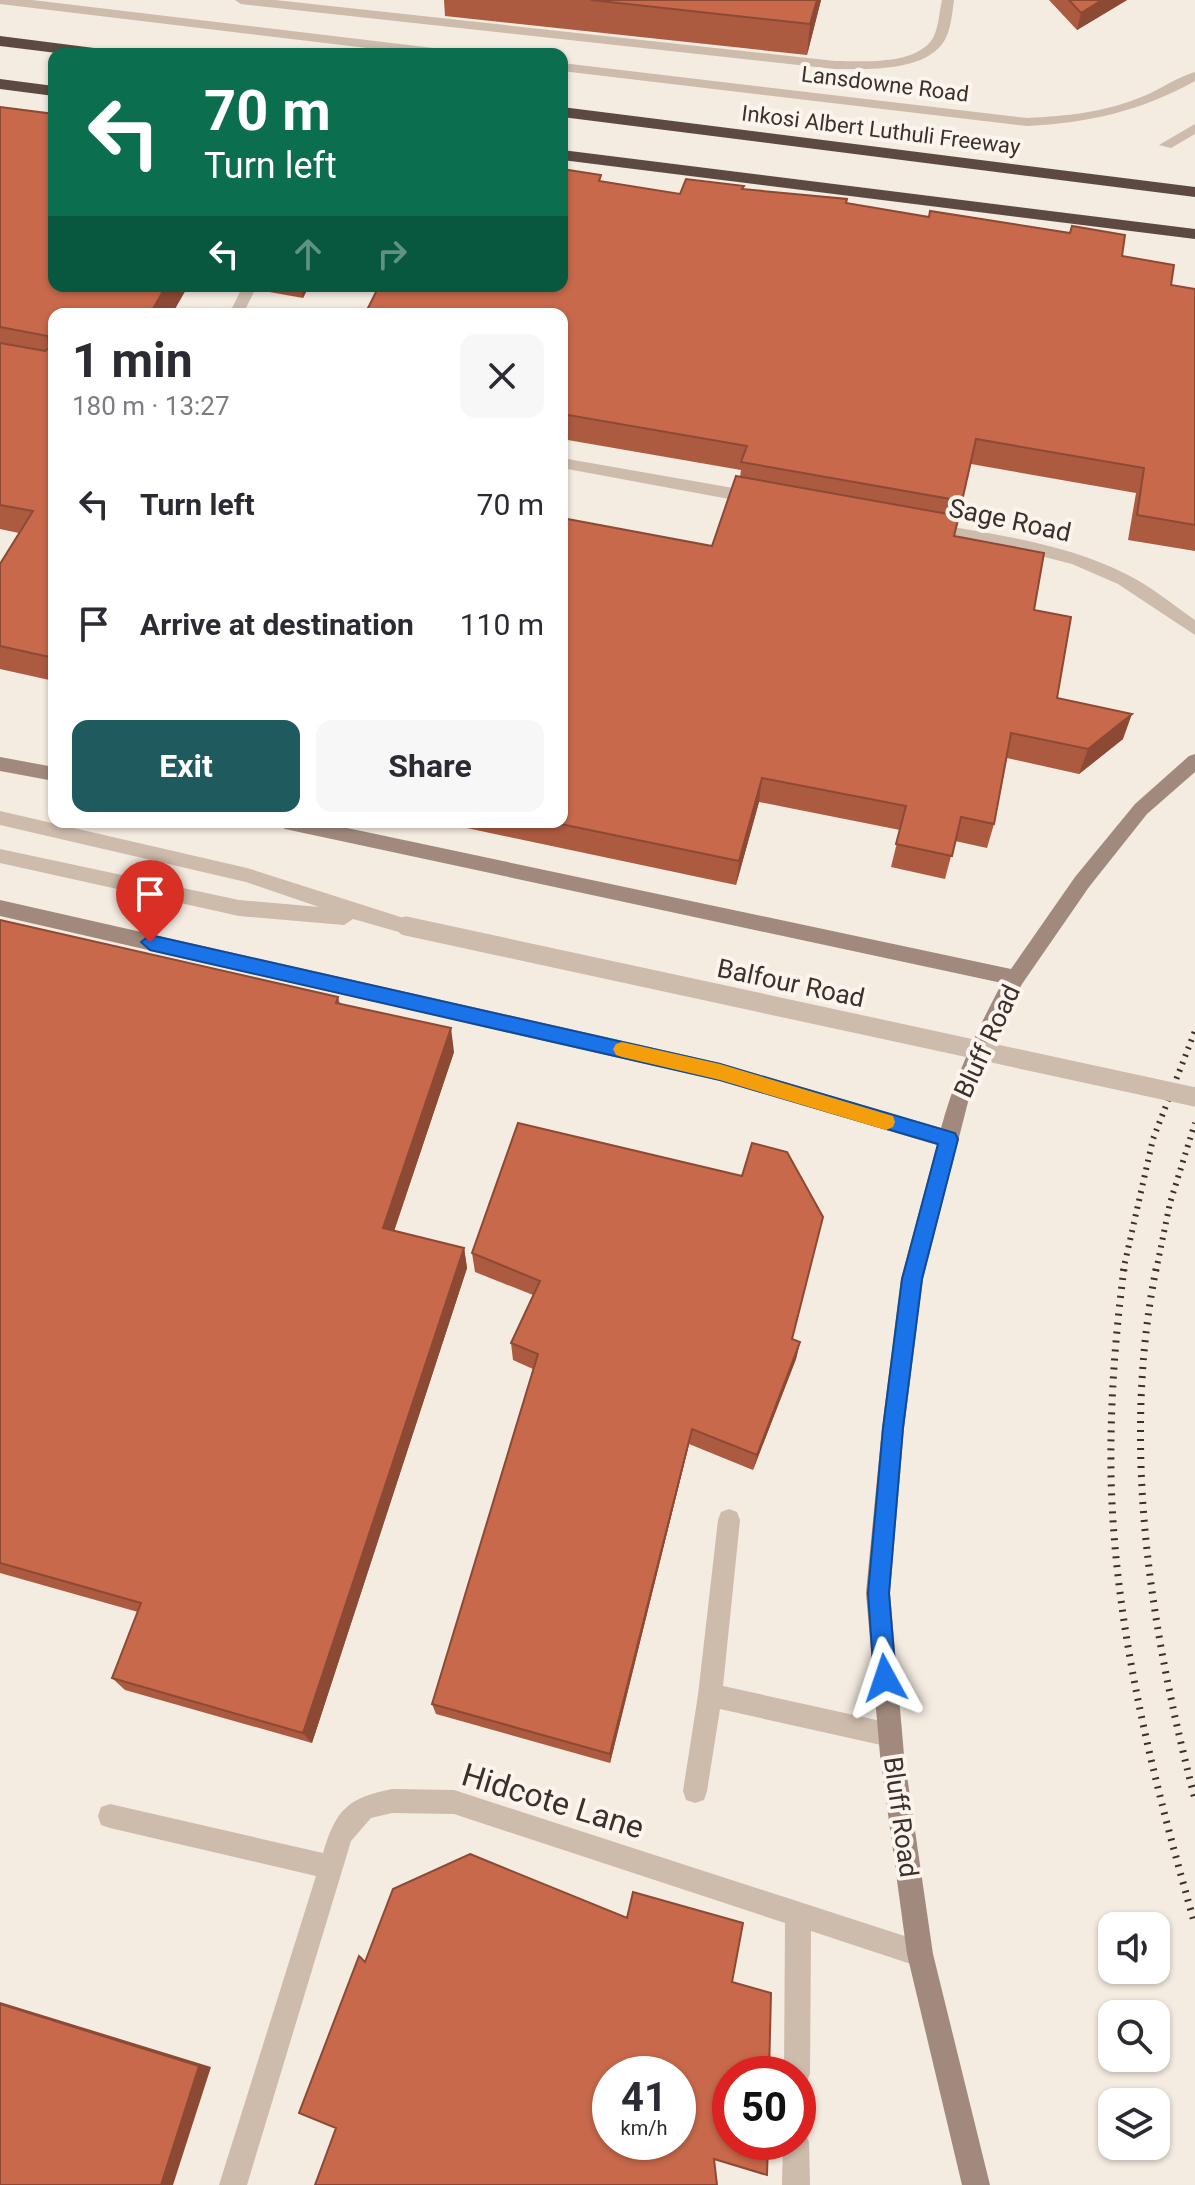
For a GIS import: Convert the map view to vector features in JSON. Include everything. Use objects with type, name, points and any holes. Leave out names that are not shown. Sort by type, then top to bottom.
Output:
[{"type":"highway","points":[[0,41],[55,48]]},
{"type":"highway","points":[[0,84],[48,90]]},
{"type":"highway","name":"Inkosi Albert Luthuli Freeway","points":[[568,113],[1195,192]]},
{"type":"highway","points":[[568,156],[1195,234]]},
{"type":"main road","name":"Bluff Road","points":[[976,2185],[920,1954],[890,1735],[878,1593],[893,1428],[912,1279],[958,1102],[985,1034],[1015,978],[1082,882],[1141,809],[1195,761]]},
{"type":"main road","points":[[0,764],[48,773]]},
{"type":"main road","points":[[313,828],[1015,978]]},
{"type":"main road","points":[[0,908],[720,1072],[948,1139]]},
{"type":"street","points":[[0,0],[400,48]]},
{"type":"street","points":[[241,0],[788,63],[850,66],[899,59],[932,48],[939,39],[948,0]]},
{"type":"street","name":"Lansdowne Road","points":[[568,68],[1027,122],[1075,120],[1122,111],[1164,94],[1195,76]]},
{"type":"street","points":[[1166,145],[1195,128]]},
{"type":"street","points":[[568,464],[765,499]]},
{"type":"street","name":"Sage Road","points":[[906,525],[1032,548],[1085,562],[1125,581],[1195,629]]},
{"type":"street","name":"Balfour Road","points":[[0,818],[247,875],[376,919],[1195,1097]]},
{"type":"street","name":"Balfour Road","points":[[0,856],[239,908],[376,919]]},
{"type":"street","points":[[695,1791],[710,1695],[729,1520]]},
{"type":"street","points":[[710,1695],[890,1735]]},
{"type":"street","name":"Hidcote Lane","points":[[233,2185],[341,1834],[364,1807],[392,1801],[454,1802],[920,1954]]},
{"type":"street","points":[[110,1816],[331,1867]]},
{"type":"street","points":[[797,2056],[798,1914]]},
{"type":"street","points":[[796,2160],[796,2185]]},
{"type":"building","points":[[591,0],[817,0],[810,24]]},
{"type":"building","points":[[1069,0],[1102,0],[1081,13]]},
{"type":"building","points":[[0,107],[48,113],[48,292],[163,292],[153,308],[48,308],[48,336],[0,327]]},
{"type":"building","points":[[568,170],[601,175],[599,181],[680,194],[686,179],[744,186],[742,189],[847,199],[846,203],[929,217],[930,211],[1070,233],[1072,226],[1125,235],[1122,256],[1174,265],[1171,285],[1195,289],[1195,525],[1137,515],[1144,468],[976,439],[962,501],[741,462],[747,446],[568,415],[568,308],[368,308],[376,292],[568,292]]},
{"type":"building","points":[[0,343],[45,351],[48,349],[48,657],[0,646],[0,564],[33,511],[0,505]]},
{"type":"building","points":[[736,476],[959,516],[954,536],[1044,553],[1034,610],[1071,617],[1057,698],[1132,714],[1088,749],[1011,733],[994,824],[961,817],[952,856],[896,844],[906,806],[762,778],[739,861],[568,826],[568,519],[712,546]]},
{"type":"building","points":[[0,920],[338,997],[336,1003],[451,1028],[383,1228],[464,1248],[303,1733],[112,1678],[141,1603],[0,1563]]},
{"type":"building","points":[[518,1123],[742,1176],[752,1143],[787,1152],[823,1217],[792,1339],[800,1342],[757,1455],[692,1429],[610,1754],[432,1704],[538,1354],[511,1343],[540,1281],[472,1253]]},
{"type":"building","points":[[470,1854],[627,1918],[633,1892],[743,1923],[732,1982],[771,1993],[769,2056],[712,2056],[712,2160],[717,2185],[315,2185],[336,2128],[299,2113],[359,1956],[365,1962],[393,1889]]},
{"type":"building","points":[[0,2004],[199,2066],[161,2185],[0,2185]]},
{"type":"building","points":[[717,2160],[767,2160],[767,2175]]},
{"type":"railway","points":[[1123,1271],[1153,1139],[1195,1031]]},
{"type":"railway","points":[[1156,1271],[1170,1203],[1195,1123]]},
{"type":"railway","points":[[1124,1269],[1114,1371],[1111,1448],[1119,1588],[1138,1702],[1195,1925]]},
{"type":"railway","points":[[1156,1269],[1146,1335],[1141,1402],[1141,1469],[1154,1602],[1165,1669],[1195,1799]]},
{"type":"slow traffic","points":[[622,1049],[720,1072],[886,1122]]},
{"type":"route","points":[[150,942],[720,1072],[948,1139],[912,1279],[893,1428],[878,1593],[885,1678]]}]
